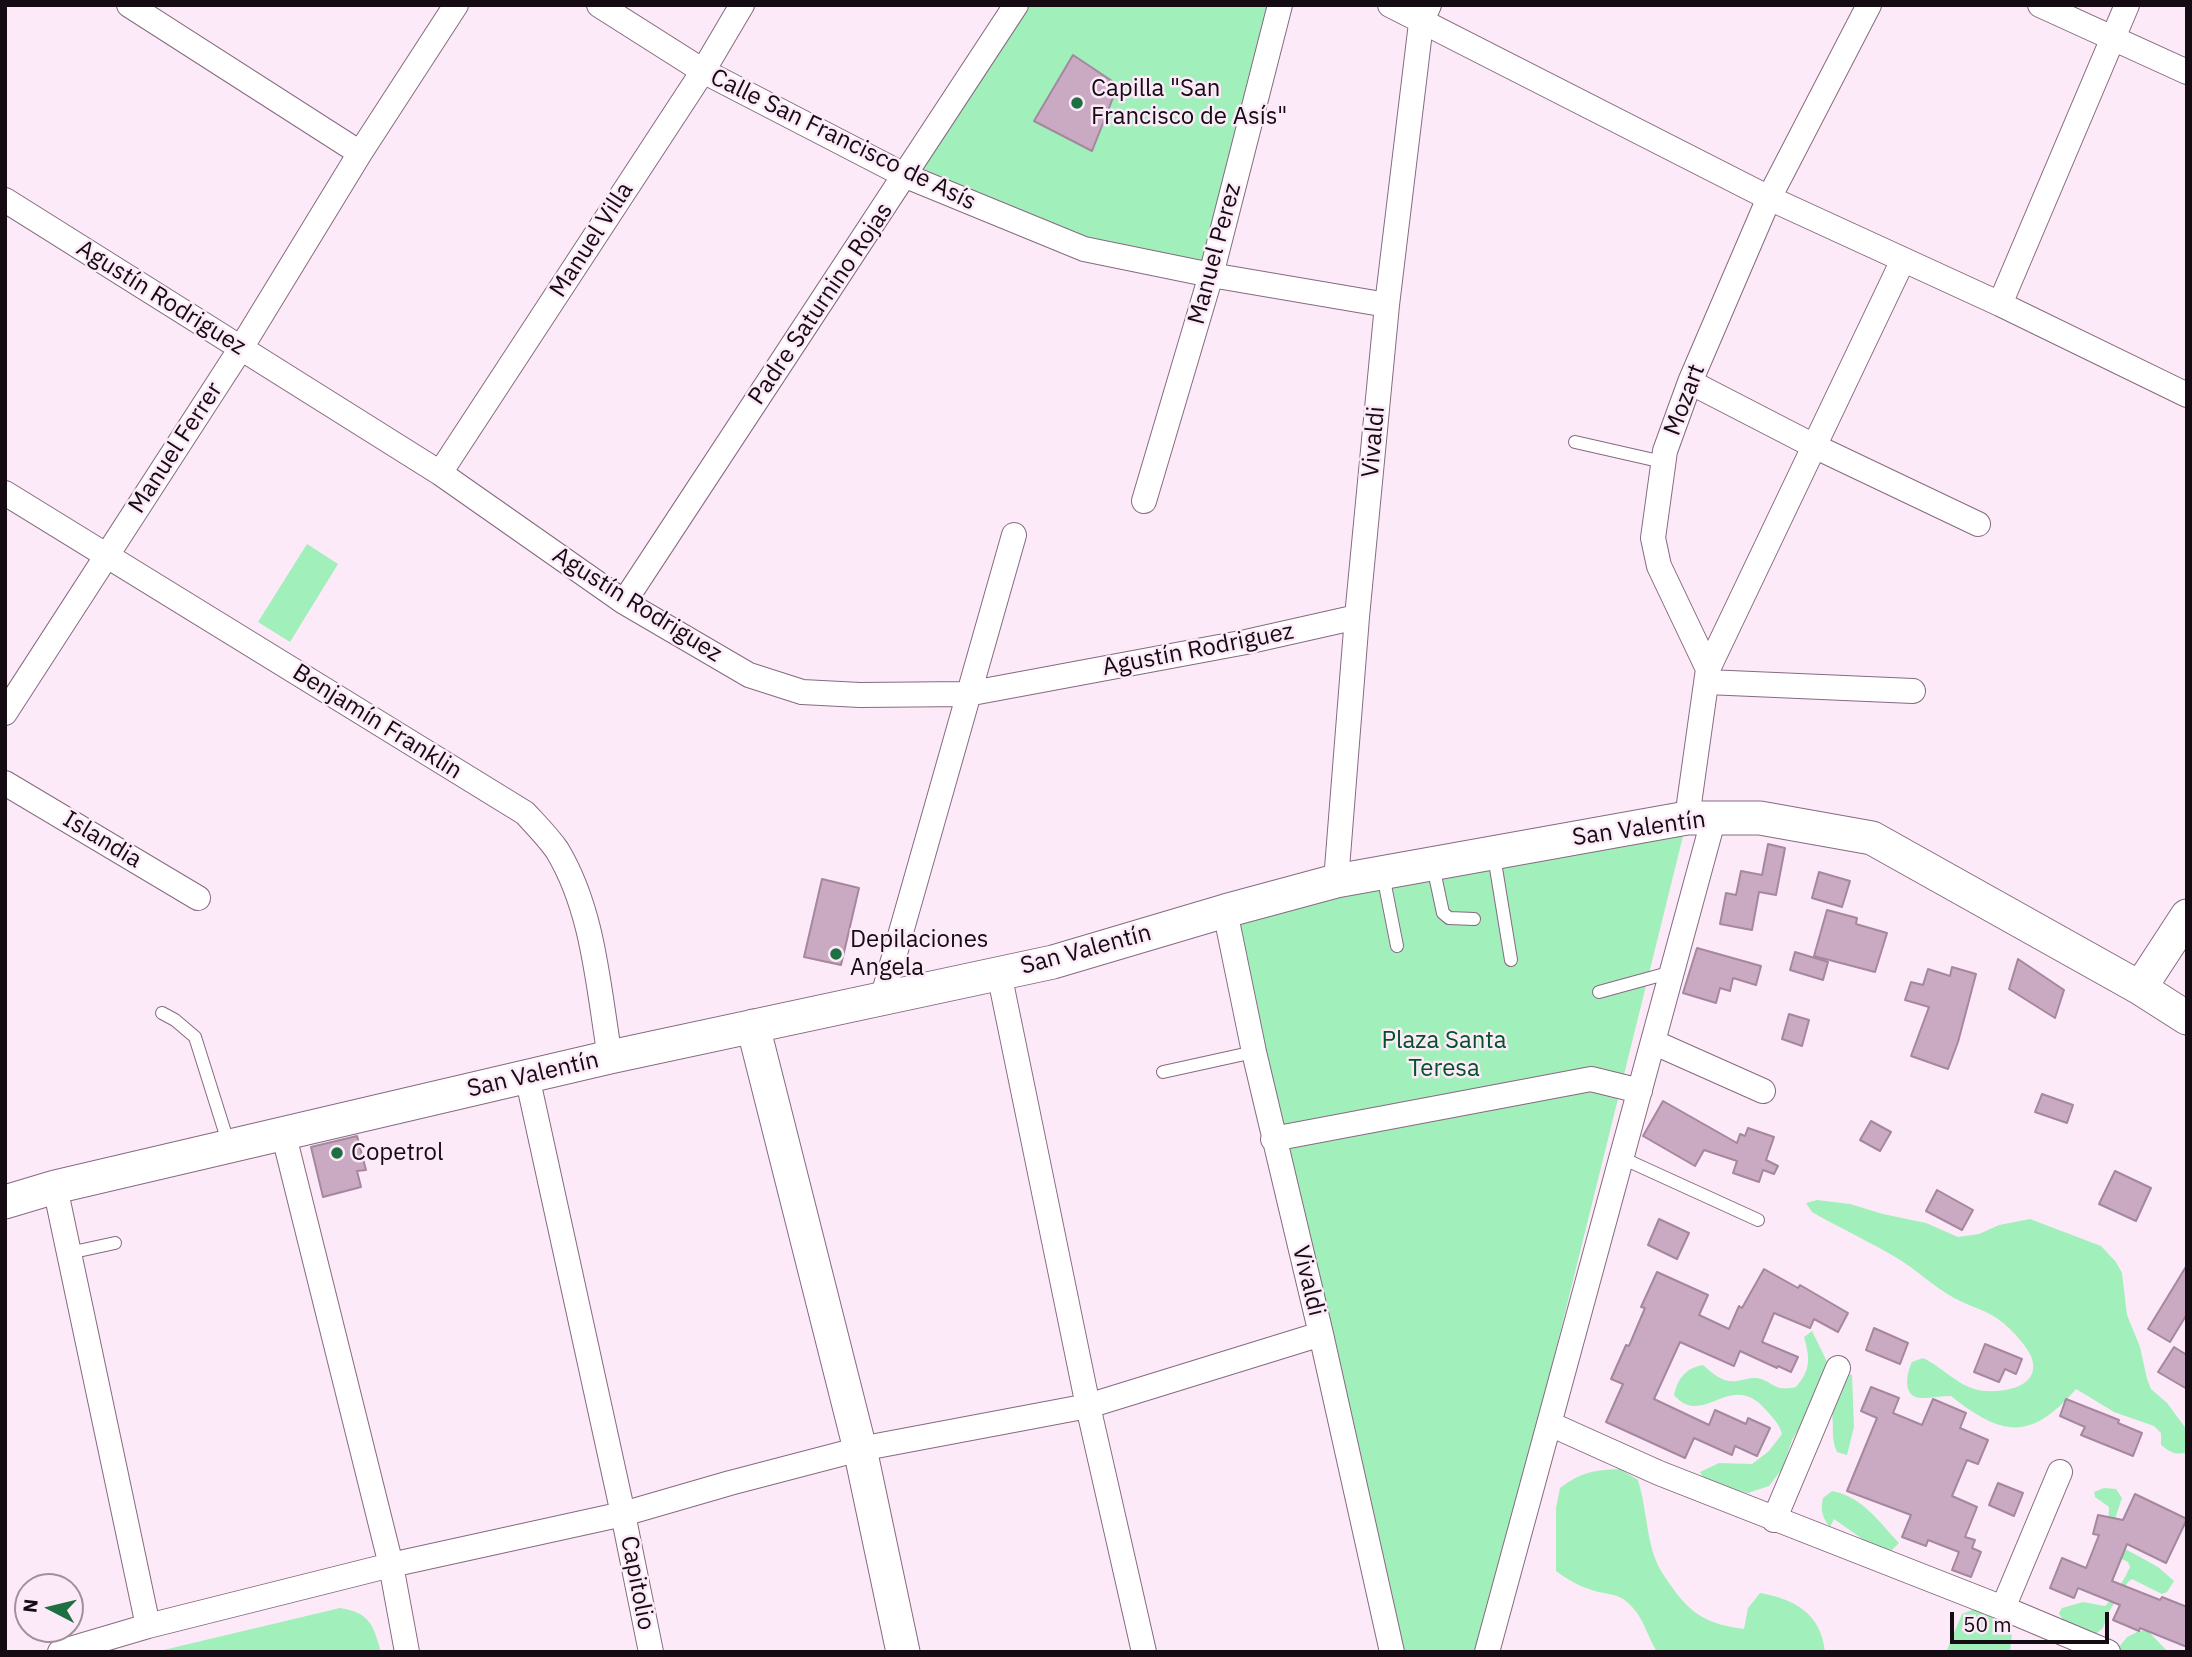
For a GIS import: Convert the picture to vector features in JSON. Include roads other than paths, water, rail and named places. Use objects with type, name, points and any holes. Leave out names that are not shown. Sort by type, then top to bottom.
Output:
[{"type":"main road","name":"San Valentín","points":[[5,1202],[55,1187],[229,1145],[527,1076],[1053,962],[1336,881],[1433,862],[1701,818],[1760,818],[1871,838],[1964,888],[2187,1017]]},
{"type":"main road","points":[[2140,988],[2187,916]]},
{"type":"main road","points":[[753,1026],[860,1449],[903,1652]]},
{"type":"street","points":[[129,5],[360,153]]},
{"type":"street","name":"Manuel Ferrer","points":[[5,713],[241,348],[360,153],[456,5]]},
{"type":"street","name":"Calle San Francisco de Asís","points":[[599,5],[703,71],[906,176],[1084,249],[1211,275],[1387,305]]},
{"type":"street","name":"Manuel Villa","points":[[440,473],[703,71],[742,5]]},
{"type":"street","name":"Padre Saturnino Rojas","points":[[624,602],[1016,5]]},
{"type":"street","name":"Manuel Perez","points":[[1144,501],[1211,275],[1280,5]]},
{"type":"street","points":[[1390,5],[1425,14],[1769,198],[2000,304],[2187,395]]},
{"type":"street","name":"Mozart","points":[[1707,676],[1659,566],[1653,538],[1663,462],[1690,382],[1769,198],[1869,5]]},
{"type":"street","points":[[2040,5],[2187,72]]},
{"type":"street","points":[[2000,304],[2127,5]]},
{"type":"street","name":"Vivaldi","points":[[1336,881],[1357,617],[1387,305],[1425,14]]},
{"type":"street","name":"Agustín Rodriguez","points":[[5,200],[440,473],[624,602],[749,675],[802,692],[860,695],[967,694],[1246,642],[1357,617]]},
{"type":"street","points":[[1487,1652],[1673,971],[1701,818],[1707,676],[1903,260]]},
{"type":"street","points":[[1690,382],[1814,446],[1978,524]]},
{"type":"street","name":"Benjamín Franklin","points":[[5,493],[526,813],[556,848],[575,885],[587,925],[610,1057]]},
{"type":"street","points":[[882,999],[1014,535]]},
{"type":"street","points":[[1707,676],[1913,691]]},
{"type":"street","name":"Islandia","points":[[5,783],[198,898]]},
{"type":"street","name":"Vivaldi","points":[[1225,911],[1273,1139],[1321,1334],[1392,1652]]},
{"type":"street","points":[[999,973],[1088,1406],[1144,1652]]},
{"type":"street","points":[[1653,1042],[1763,1091]]},
{"type":"street","name":"Capitolio","points":[[527,1076],[624,1514],[651,1652]]},
{"type":"street","points":[[1273,1139],[1591,1079],[1640,1091]]},
{"type":"street","points":[[283,1132],[391,1565],[407,1652]]},
{"type":"street","points":[[55,1187],[148,1626]]},
{"type":"street","points":[[60,1652],[148,1626],[391,1565],[624,1514],[860,1449],[1088,1406],[1321,1334]]},
{"type":"street","points":[[1774,1520],[1838,1368]]},
{"type":"street","points":[[1550,1424],[1659,1473],[1774,1520],[2003,1608],[2108,1652]]},
{"type":"street","points":[[2003,1608],[2060,1472]]},
{"type":"lane","points":[[1574,442],[1663,462]]},
{"type":"lane","points":[[1494,852],[1511,960]]},
{"type":"lane","points":[[1433,862],[1443,913],[1449,918],[1474,919]]},
{"type":"lane","points":[[1383,871],[1397,946]]},
{"type":"lane","points":[[1599,992],[1673,971]]},
{"type":"lane","points":[[162,1013],[195,1037],[229,1145]]},
{"type":"lane","points":[[1163,1072],[1254,1052]]},
{"type":"lane","points":[[1622,1158],[1758,1220]]},
{"type":"lane","points":[[69,1253],[115,1243]]},
{"type":"place","name":"Capilla \"San Francisco de Asís\"","points":[[1077,103]]},
{"type":"place","name":"Depilaciones Angela","points":[[836,954]]},
{"type":"place","name":"Copetrol","points":[[337,1153]]},
{"type":"park label","name":"Plaza Santa Teresa","points":[[1444,1055]]}]
